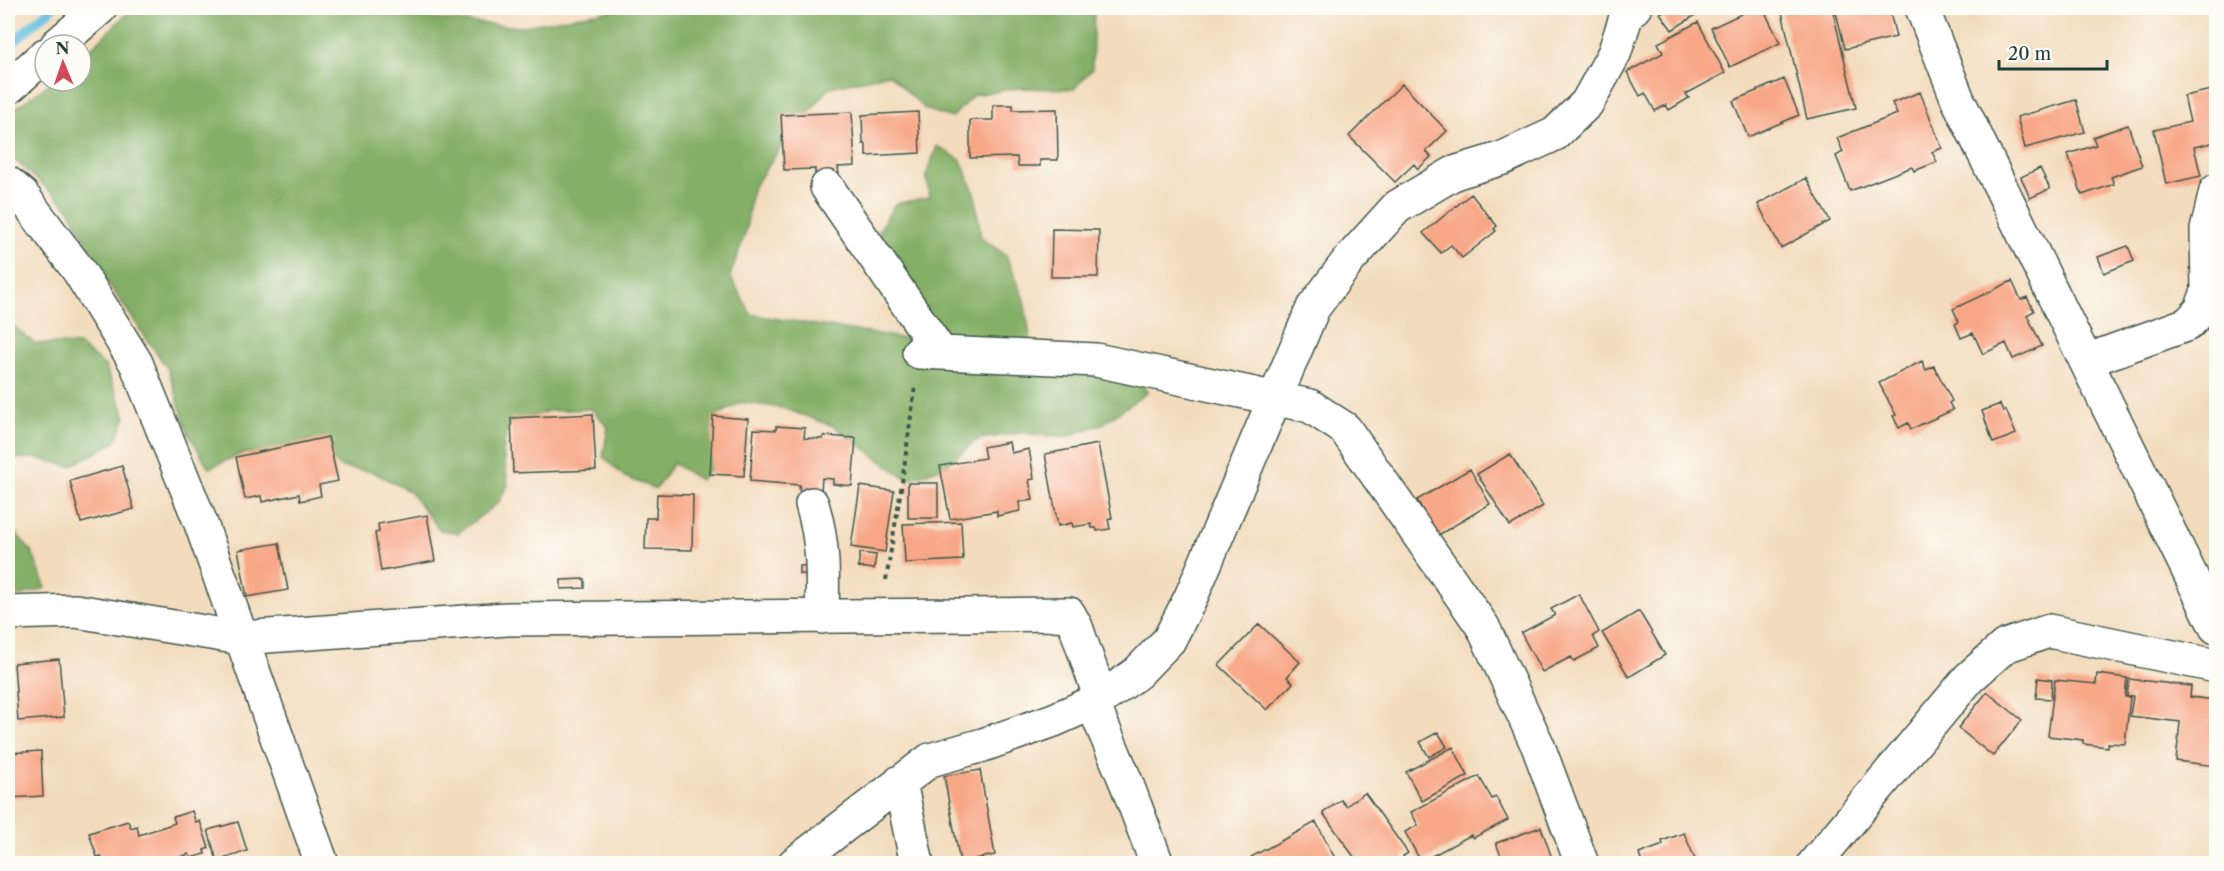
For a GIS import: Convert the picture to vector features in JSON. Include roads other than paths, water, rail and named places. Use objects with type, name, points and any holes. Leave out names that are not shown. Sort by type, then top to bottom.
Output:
[{"type":"street","points":[[71,33],[100,8]]},
{"type":"street","points":[[1922,8],[1958,100],[2217,627]]},
{"type":"street","points":[[794,864],[930,760],[983,745],[1097,701],[1137,673],[1169,640],[1191,597],[1313,308],[1349,260],[1397,207],[1454,173],[1503,158],[1555,134],[1587,103],[1614,54],[1629,9]]},
{"type":"street","points":[[8,88],[33,66]]},
{"type":"street","points":[[8,183],[22,195],[79,271],[136,363],[200,521],[322,864]]},
{"type":"street","points":[[827,187],[930,352],[1096,360],[1310,406],[1345,429],[1483,627],[1538,746],[1582,864]]},
{"type":"street","points":[[2086,361],[2188,324],[2201,310],[2208,291],[2207,230],[2217,191]]},
{"type":"street","points":[[812,504],[820,530],[823,558],[822,616]]},
{"type":"street","points":[[8,613],[76,611],[242,638],[507,619],[1069,614],[1076,627],[1097,701],[1157,864]]},
{"type":"street","points":[[1814,864],[1969,678],[2005,646],[2049,632],[2217,666]]},
{"type":"street","points":[[900,782],[917,864]]},
{"type":"waterway","points":[[8,46],[52,8]]}]
